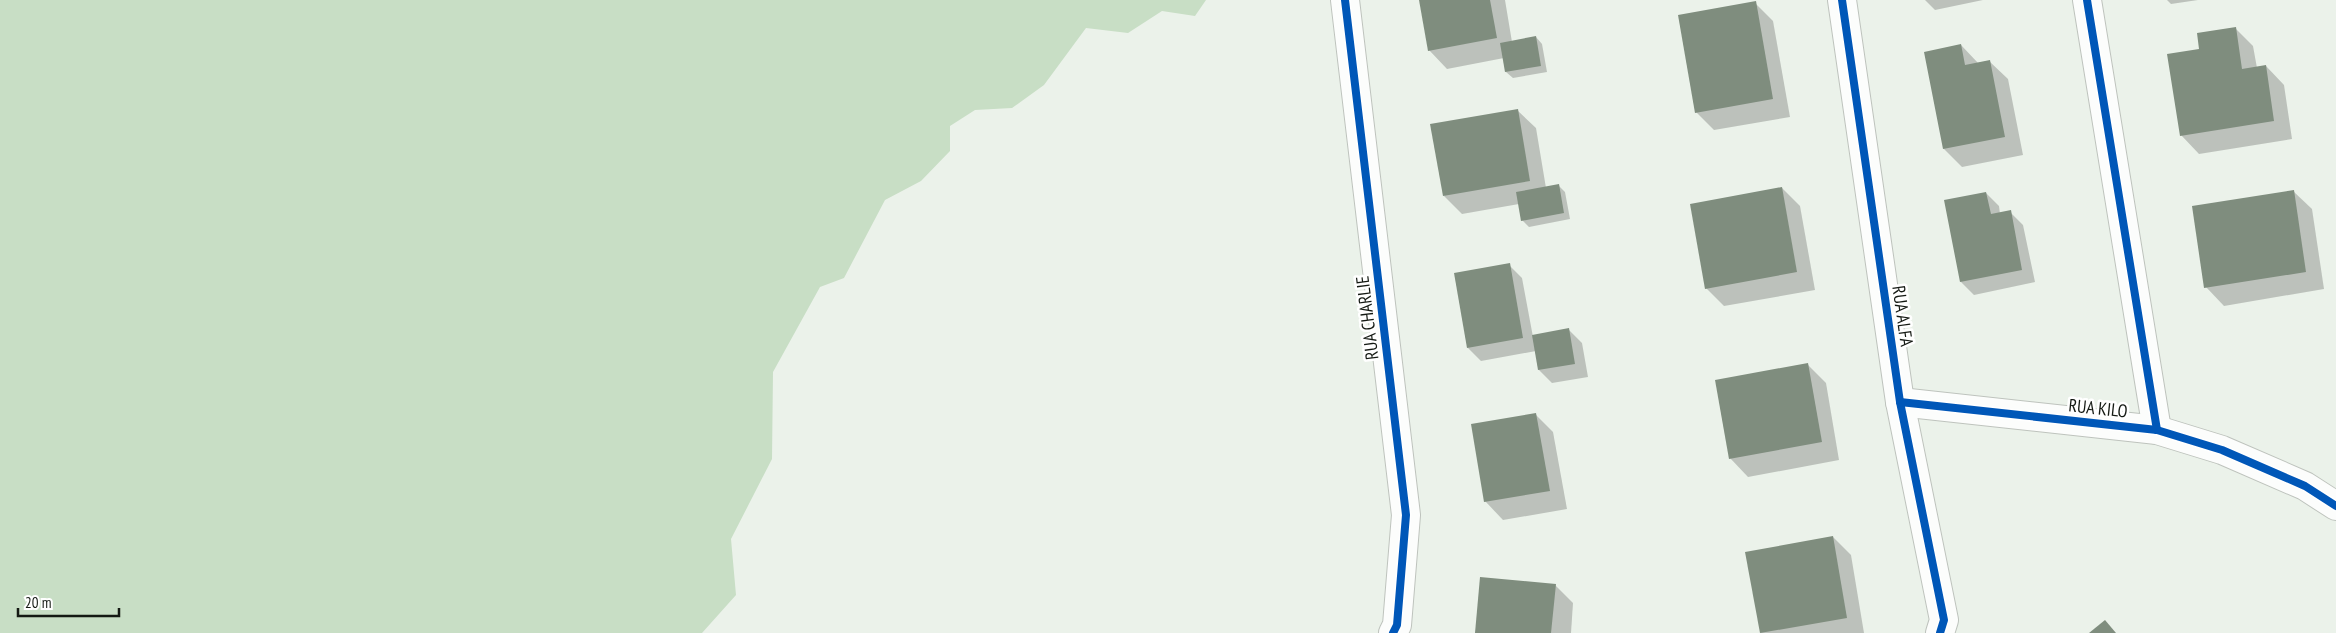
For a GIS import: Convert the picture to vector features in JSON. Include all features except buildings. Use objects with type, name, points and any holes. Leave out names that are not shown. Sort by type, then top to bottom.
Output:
[{"type":"street","name":"RUA CHARLIE","points":[[1345,0],[1406,515],[1397,625],[1393,633]]},
{"type":"street","name":"RUA ALFA","points":[[1842,0],[1900,402],[1947,629]]},
{"type":"street","points":[[2087,0],[2157,430]]},
{"type":"street","name":"RUA KILO","points":[[1900,402],[2157,430],[2222,450],[2305,486],[2336,506]]},
{"type":"green space","points":[[0,0],[1206,0],[1195,16],[1162,11],[1128,33],[1086,28],[1044,85],[1012,108],[975,110],[950,126],[950,151],[921,181],[885,200],[844,278],[820,287],[773,372],[772,459],[731,539],[736,595],[702,633],[0,633]]},
{"type":"cycle path","points":[[1345,0],[1406,515],[1397,625],[1393,633]]},
{"type":"cycle path","points":[[1842,0],[1900,402],[1944,620],[1940,633]]},
{"type":"cycle path","points":[[2087,0],[2157,430]]},
{"type":"cycle path","points":[[1900,402],[2157,430],[2222,450],[2305,486],[2336,506]]}]
